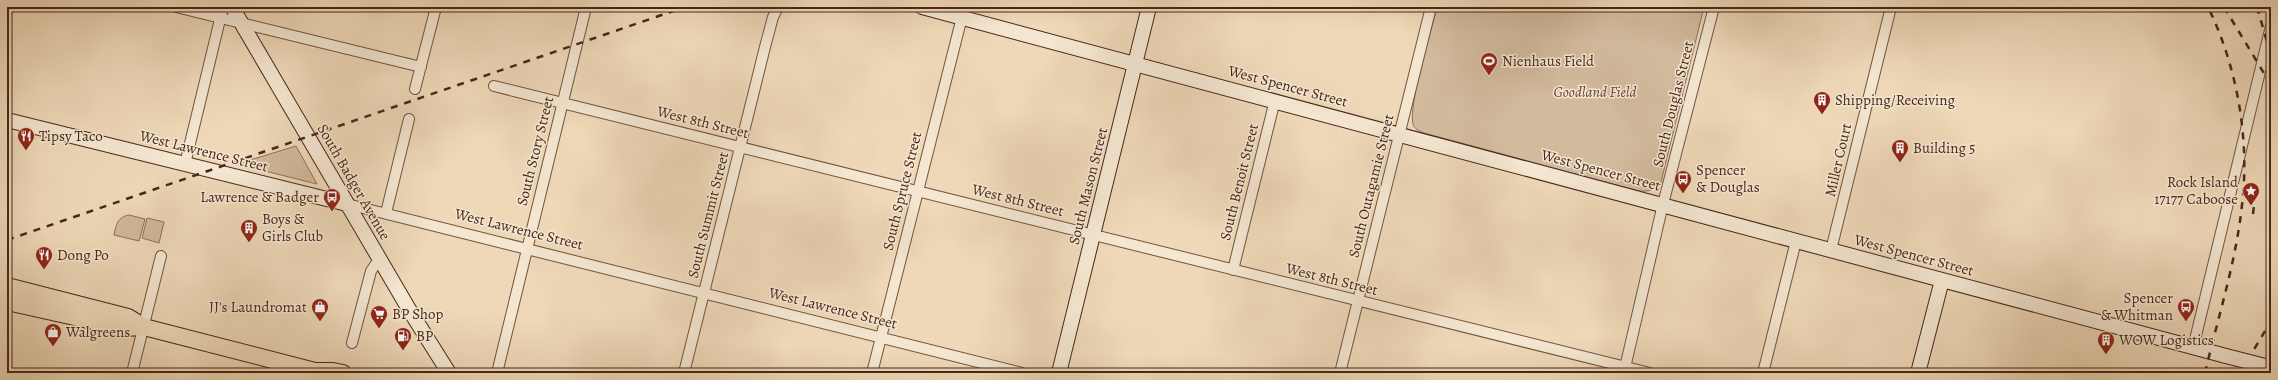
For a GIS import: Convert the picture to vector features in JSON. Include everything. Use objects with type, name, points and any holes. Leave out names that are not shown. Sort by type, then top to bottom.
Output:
[{"type":"main road","points":[[7,286],[128,317],[144,327],[316,372],[333,371],[343,373]]},
{"type":"main road","points":[[7,302],[124,328],[144,327]]},
{"type":"street","points":[[176,7],[421,67]]},
{"type":"street","points":[[185,164],[223,7]]},
{"type":"street","name":"South Badger Avenue","points":[[232,7],[379,259],[449,373]]},
{"type":"street","points":[[416,89],[436,7]]},
{"type":"street","name":"South Story Street","points":[[497,373],[586,7]]},
{"type":"street","name":"South Summit Street","points":[[684,373],[772,12],[778,7]]},
{"type":"street","name":"West Spencer Street","points":[[922,7],[1400,133],[2193,348],[2270,367]]},
{"type":"street","name":"South Mason Street","points":[[1059,373],[1149,7]]},
{"type":"street","name":"South Outagamie Street","points":[[1340,373],[1431,7]]},
{"type":"street","name":"South Douglas Street","points":[[1624,370],[1663,204],[1714,7]]},
{"type":"street","name":"Miller Court","points":[[1831,250],[1891,7]]},
{"type":"street","name":"South Spruce Street","points":[[872,373],[962,17]]},
{"type":"street","points":[[2193,348],[2271,26]]},
{"type":"street","name":"West 8th Street","points":[[494,86],[1094,235],[1624,370],[1650,373]]},
{"type":"street","name":"South Benoit Street","points":[[1233,270],[1275,100]]},
{"type":"street","points":[[386,213],[409,119]]},
{"type":"street","name":"West Lawrence Street","points":[[7,120],[386,213],[1022,373]]},
{"type":"street","points":[[1763,373],[1796,241]]},
{"type":"street","points":[[132,373],[162,256]]},
{"type":"street","points":[[352,343],[371,271],[379,259]]},
{"type":"street","points":[[1918,373],[1942,280]]},
{"type":"green space","name":"Goodland Field","points":[[1437,7],[1704,7],[1661,182],[1651,190],[1639,191],[1417,130],[1413,124],[1412,115],[1414,101],[1421,67]]},
{"type":"green space","points":[[296,146],[317,184],[237,164]]},
{"type":"green space","points":[[129,215],[145,219],[139,241],[114,235],[120,219]]},
{"type":"green space","points":[[147,218],[164,222],[159,243],[142,238]]},
{"type":"railway","points":[[7,240],[685,7]]},
{"type":"railway","points":[[2205,373],[2236,247],[2244,180],[2242,129],[2234,78],[2227,54],[2208,7]]},
{"type":"railway","points":[[2224,7],[2271,85]]},
{"type":"railway","points":[[2257,7],[2271,56]]},
{"type":"railway","points":[[2253,214],[2255,197]]},
{"type":"railway","points":[[2240,373],[2271,321]]},
{"type":"railway","points":[[2187,373],[2189,368]]},
{"type":"place","name":"Nienhaus Field","points":[[1489,76]]},
{"type":"place","name":"Shipping/Receiving","points":[[1822,115]]},
{"type":"place","name":"Tipsy Taco","points":[[26,151]]},
{"type":"place","name":"Building 5","points":[[1900,163]]},
{"type":"place","name":"Spencer & Douglas","points":[[1683,194]]},
{"type":"place","name":"Rock Island 17177 Caboose","points":[[2251,206]]},
{"type":"place","name":"Lawrence & Badger","points":[[332,212]]},
{"type":"place","name":"Boys & Girls Club","points":[[249,243]]},
{"type":"place","name":"Dong Po","points":[[44,270]]},
{"type":"place","name":"JJ's Laundromat","points":[[320,322]]},
{"type":"place","name":"Spencer & Whitman","points":[[2186,322]]},
{"type":"place","name":"BP Shop","points":[[379,329]]},
{"type":"place","name":"Walgreens","points":[[53,347]]},
{"type":"place","name":"BP","points":[[403,351]]},
{"type":"place","name":"WOW Logistics","points":[[2106,355]]}]
